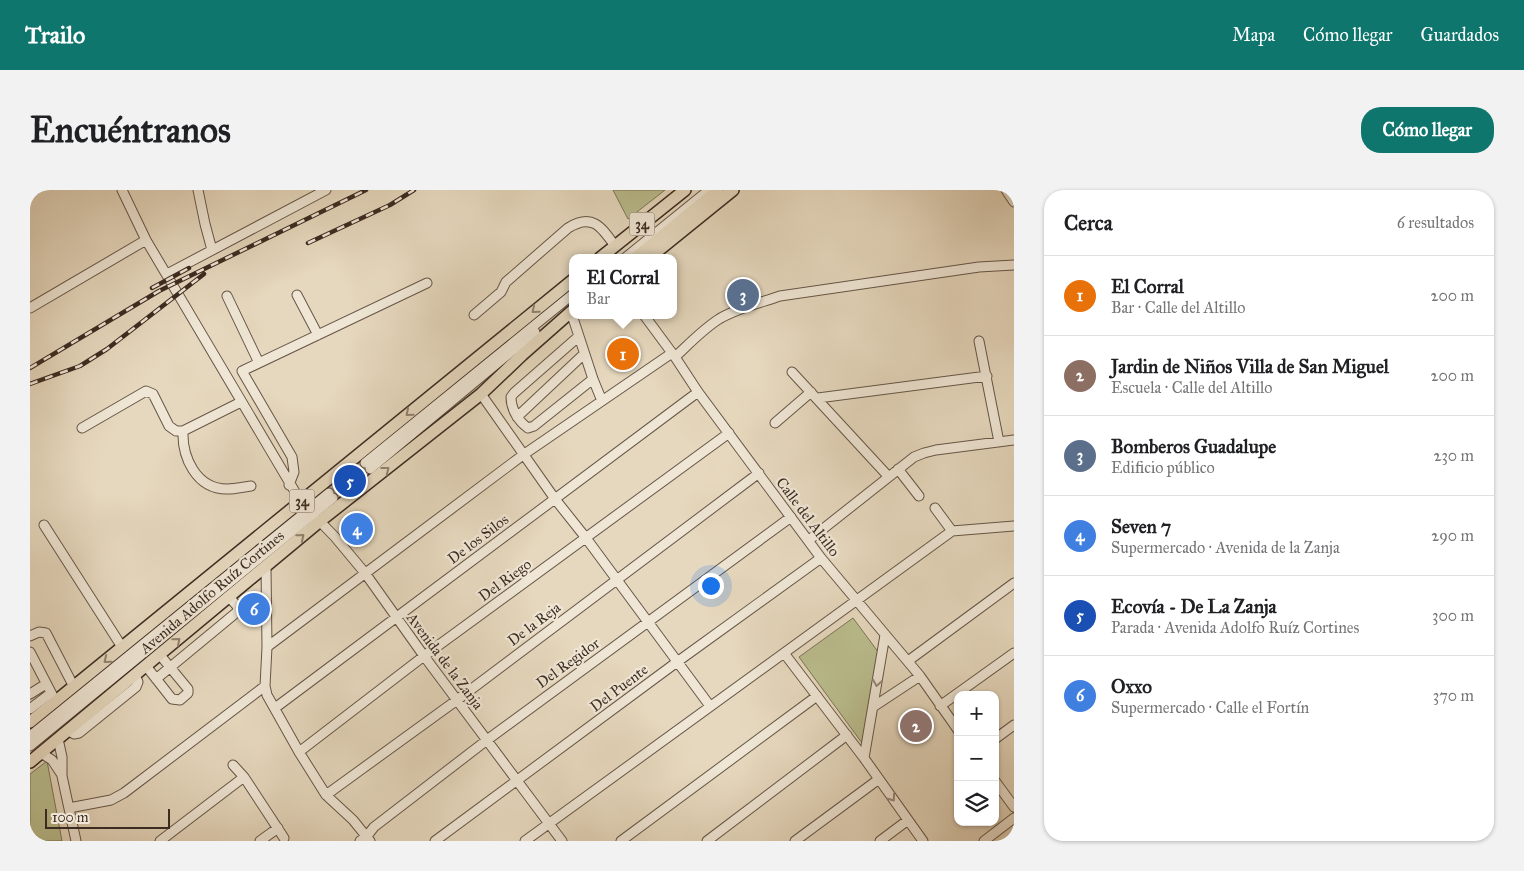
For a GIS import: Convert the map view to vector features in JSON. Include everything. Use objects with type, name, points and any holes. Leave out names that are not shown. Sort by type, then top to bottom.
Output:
[{"type":"main road","name":"34","points":[[605,254],[685,190]]},
{"type":"main road","name":"34","points":[[641,254],[718,190]]},
{"type":"main road","name":"34","points":[[654,254],[733,190]]},
{"type":"main road","name":"Avenida Adolfo Ruíz Cortines","points":[[30,762],[266,567],[310,512],[569,284]]},
{"type":"main road","name":"Avenida Adolfo Ruíz Cortines","points":[[30,722],[53,697],[74,686],[122,648],[310,512],[481,394],[569,311]]},
{"type":"street","name":"Avenida de la Zanja","points":[[122,190],[146,240],[289,485],[310,512],[335,536],[365,573],[396,618],[562,841]]},
{"type":"street","points":[[198,190],[212,250]]},
{"type":"street","points":[[167,274],[326,190]]},
{"type":"street","points":[[623,254],[701,190]]},
{"type":"street","points":[[630,254],[708,190]]},
{"type":"street","points":[[1006,190],[1014,202]]},
{"type":"street","points":[[474,315],[501,292],[506,282],[568,228],[578,222],[586,220],[594,223],[608,236],[615,246]]},
{"type":"street","points":[[30,308],[146,240]]},
{"type":"street","points":[[267,648],[523,455],[673,355],[720,318],[780,296],[979,268],[1014,266]]},
{"type":"street","points":[[227,378],[427,283]]},
{"type":"street","points":[[297,295],[318,335]]},
{"type":"street","points":[[227,296],[258,363]]},
{"type":"street","points":[[569,297],[367,466],[569,310]]},
{"type":"street","points":[[574,319],[578,337],[602,401]]},
{"type":"street","name":"Calle del Altillo","points":[[647,319],[698,392],[821,558],[920,676],[954,725]]},
{"type":"street","points":[[578,337],[511,397],[511,404],[517,417],[528,428],[534,426],[593,379]]},
{"type":"street","points":[[980,341],[1000,442]]},
{"type":"street","points":[[517,417],[584,354]]},
{"type":"street","points":[[242,371],[292,457],[294,472],[289,485]]},
{"type":"street","points":[[792,372],[888,476]]},
{"type":"street","points":[[775,423],[814,395],[987,376]]},
{"type":"street","points":[[82,428],[146,391],[153,394],[169,426],[176,431],[183,431],[241,402]]},
{"type":"street","name":"De los Silos","points":[[275,708],[698,392]]},
{"type":"street","points":[[481,394],[555,499],[710,706]]},
{"type":"street","points":[[183,431],[185,454],[196,475],[212,486],[226,489],[251,486]]},
{"type":"street","name":"Del Riego","points":[[299,752],[424,656],[729,433]]},
{"type":"street","points":[[809,540],[888,476],[924,452],[1014,440]]},
{"type":"street","points":[[898,469],[919,496]]},
{"type":"street","name":"De la Reja","points":[[326,795],[458,700],[758,473]]},
{"type":"street","points":[[30,736],[331,496]]},
{"type":"street","points":[[935,508],[952,531]]},
{"type":"street","points":[[30,746],[310,512]]},
{"type":"street","name":"Del Regidor","points":[[366,839],[374,827],[487,740],[791,518]]},
{"type":"street","points":[[44,525],[122,648]]},
{"type":"street","points":[[525,841],[952,531],[1014,526]]},
{"type":"street","name":"Del Puente","points":[[435,841],[821,558]]},
{"type":"street","points":[[266,567],[267,648],[265,686],[267,695],[326,795],[366,839]]},
{"type":"street","points":[[908,661],[1014,583]]},
{"type":"street","points":[[156,679],[237,612],[238,607],[230,596]]},
{"type":"street","points":[[30,636],[39,632],[46,634],[74,686]]},
{"type":"street","points":[[864,758],[885,635]]},
{"type":"street","points":[[30,652],[53,697],[30,709]]},
{"type":"street","points":[[784,653],[847,735],[923,841]]},
{"type":"street","points":[[940,706],[1014,653]]},
{"type":"street","points":[[146,666],[172,699],[180,700],[188,693],[188,689],[160,655]]},
{"type":"street","points":[[873,707],[920,676]]},
{"type":"street","points":[[30,694],[46,684]]},
{"type":"street","points":[[69,808],[111,800],[124,793],[265,686]]},
{"type":"street","points":[[621,841],[817,696]]},
{"type":"street","points":[[999,736],[1014,725]]},
{"type":"street","points":[[707,841],[847,735]]},
{"type":"street","points":[[58,739],[62,757],[62,776],[76,841]]},
{"type":"street","points":[[41,752],[52,760],[62,776]]},
{"type":"street","points":[[233,765],[244,777],[284,838]]},
{"type":"street","points":[[160,841],[244,777]]},
{"type":"street","points":[[795,841],[879,779]]},
{"type":"street","points":[[999,786],[1014,807]]},
{"type":"street","points":[[984,841],[1014,818]]},
{"type":"street","points":[[880,841],[908,820]]},
{"type":"street","points":[[260,841],[278,828]]},
{"type":"green space","points":[[613,190],[665,190],[628,219]]},
{"type":"green space","points":[[853,618],[879,653],[862,743],[799,657]]},
{"type":"green space","points":[[47,761],[62,841],[30,841],[30,774]]},
{"type":"tunnel","points":[[329,493],[365,463]]},
{"type":"tunnel","points":[[333,498],[370,469]]},
{"type":"railway","points":[[30,368],[159,291],[366,190]]},
{"type":"railway","points":[[308,243],[390,205],[414,190]]},
{"type":"railway","points":[[152,288],[189,268]]},
{"type":"railway","points":[[30,384],[80,366],[107,349],[204,274]]},
{"type":"place","name":"Bomberos Guadalupe","points":[[743,295]]},
{"type":"place","name":"El Corral","points":[[623,354]]},
{"type":"place","name":"Ecovía - De La Zanja","points":[[350,481]]},
{"type":"place","name":"Seven 7","points":[[357,529]]},
{"type":"place","name":"Oxxo","points":[[254,609]]},
{"type":"place","name":"Jardin de Niños Villa de San Miguel","points":[[916,726]]}]
